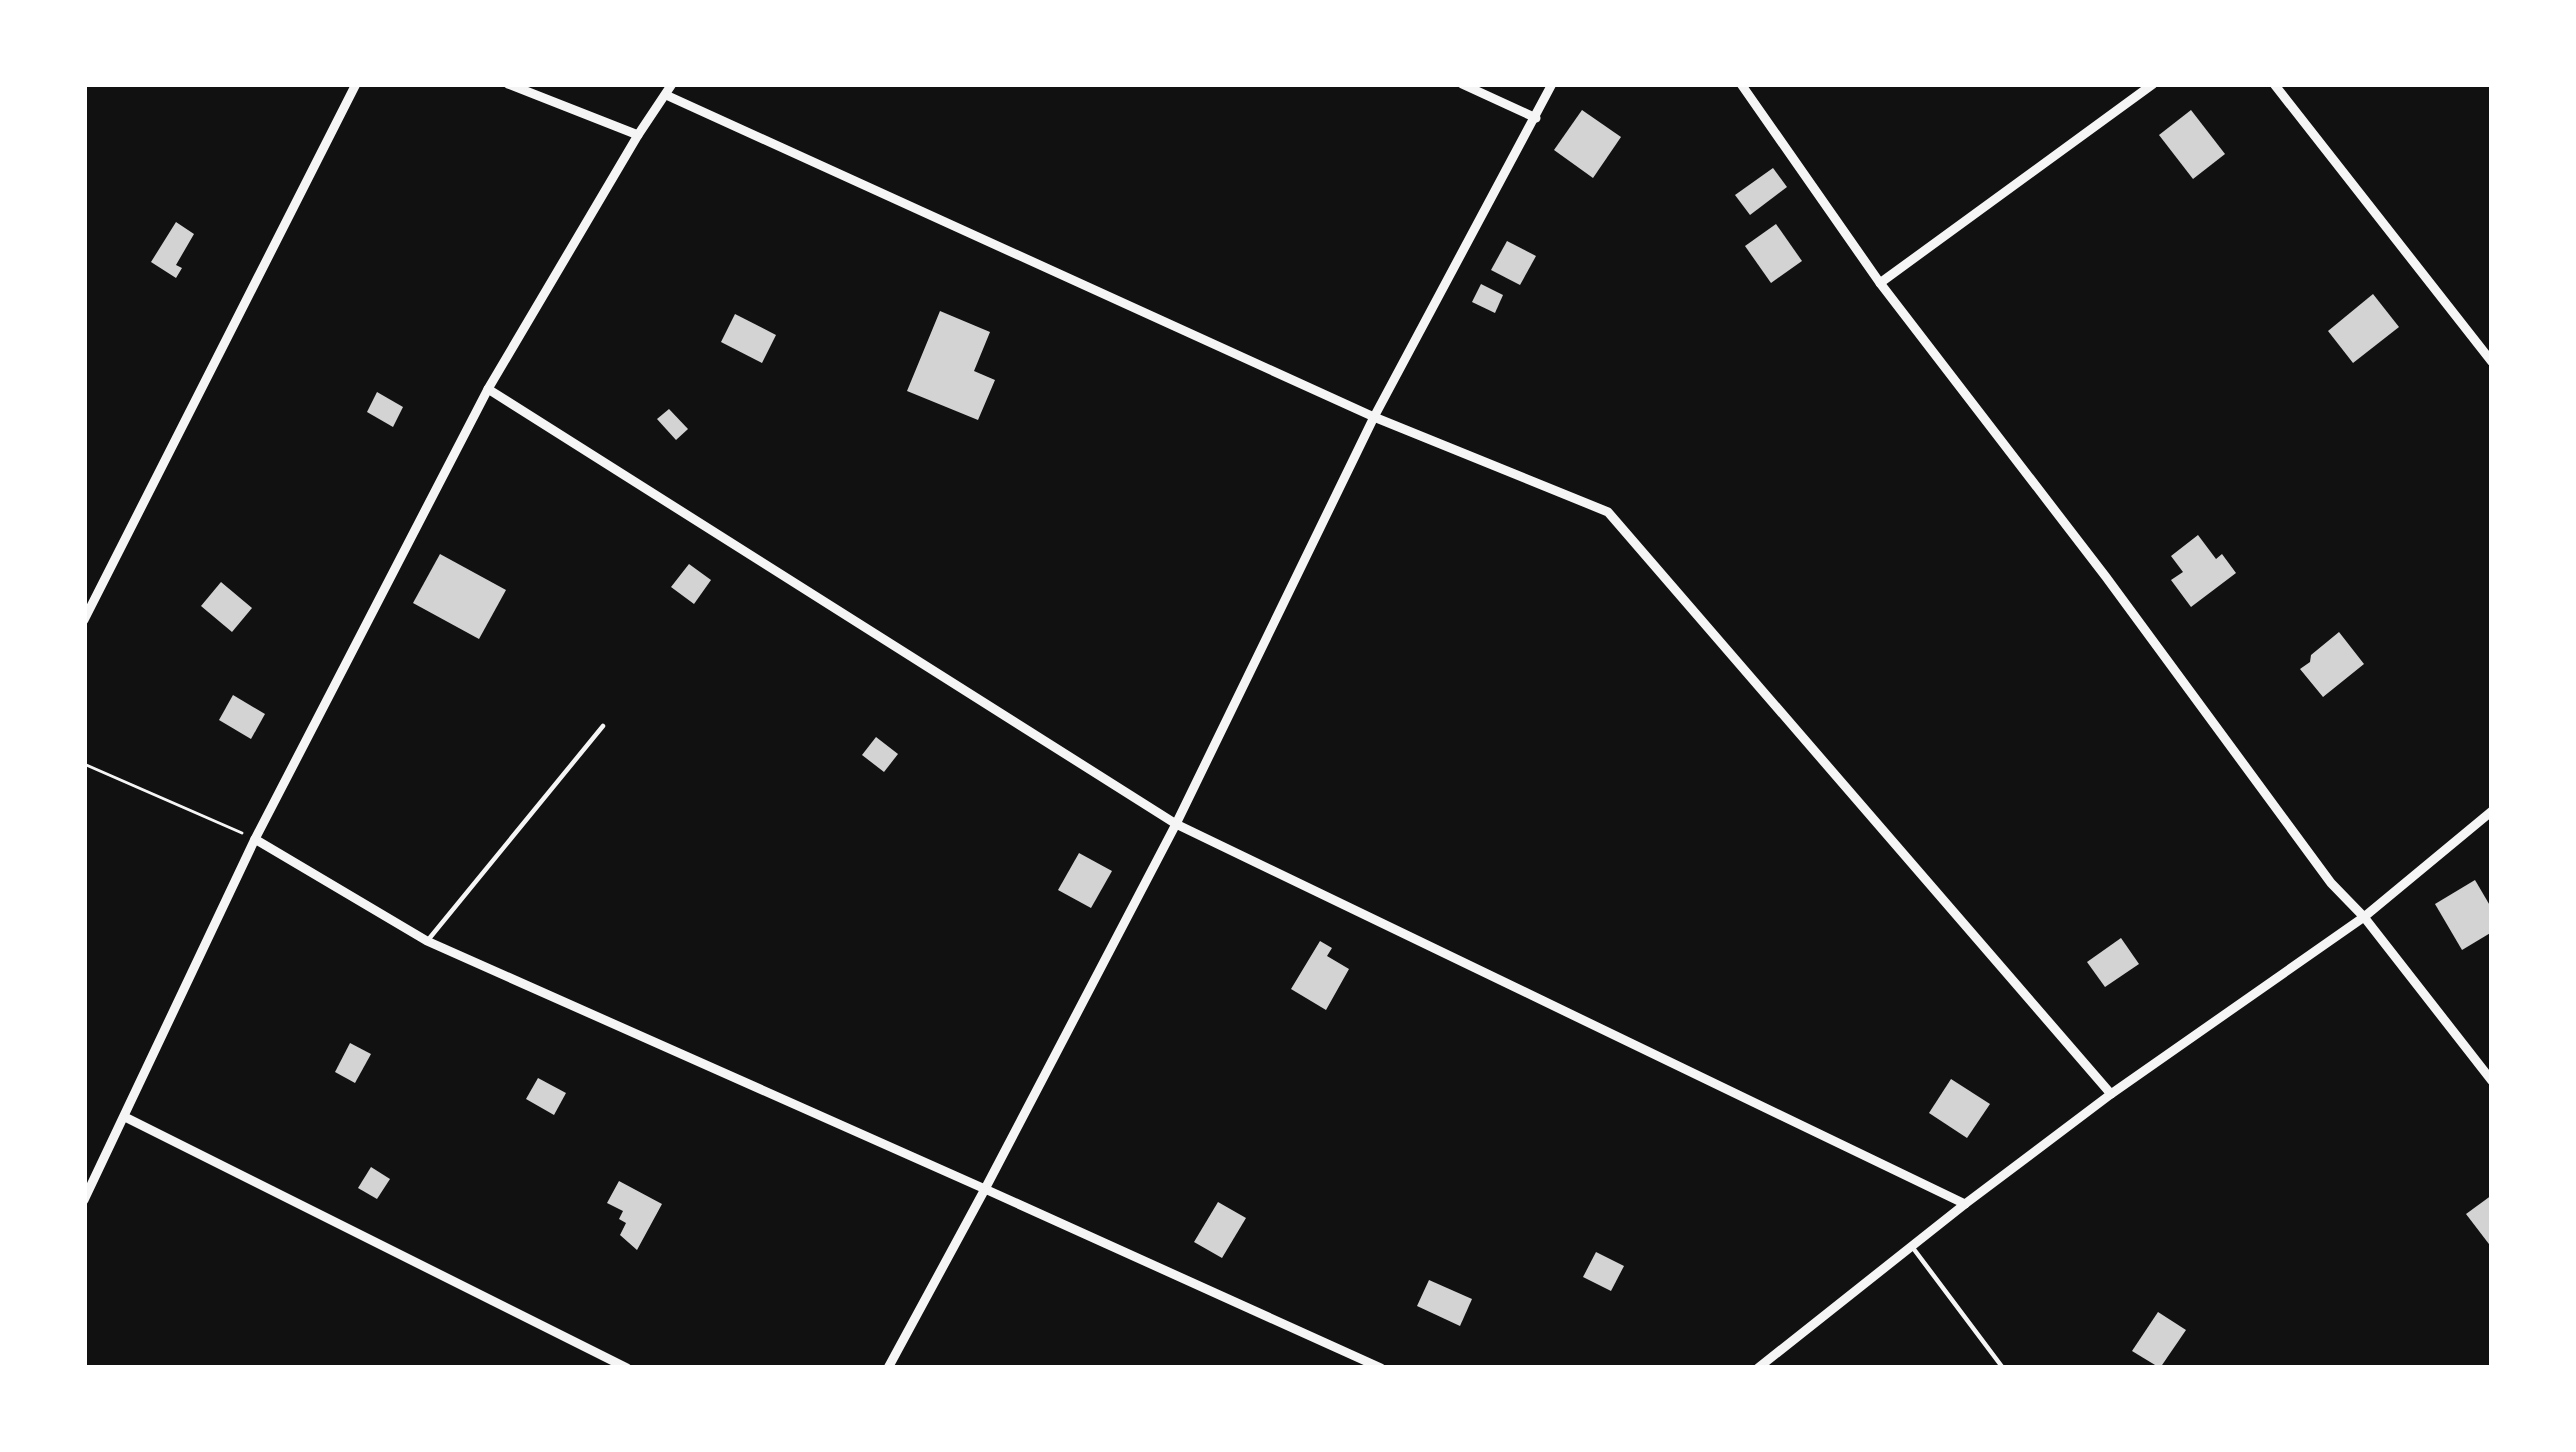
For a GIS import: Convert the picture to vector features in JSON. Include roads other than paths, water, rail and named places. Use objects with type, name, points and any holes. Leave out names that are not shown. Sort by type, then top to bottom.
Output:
[{"type":"street","points":[[84,620],[356,84]]},
{"type":"street","points":[[508,84],[638,134]]},
{"type":"street","points":[[1462,84],[1536,118]]},
{"type":"street","points":[[888,1368],[1176,824],[1375,417],[1552,84]]},
{"type":"street","points":[[1741,84],[1880,283],[2106,577],[2331,883],[2364,917],[2492,1081]]},
{"type":"street","points":[[1880,283],[2153,84]]},
{"type":"street","points":[[2273,84],[2492,362]]},
{"type":"street","points":[[84,1200],[255,839],[488,388],[669,89],[1375,417],[1608,512],[2111,1094]]},
{"type":"street","points":[[488,388],[1176,824],[1965,1204]]},
{"type":"street","points":[[1758,1368],[2111,1094],[2364,917],[2492,811]]},
{"type":"street","points":[[255,839],[428,941],[1381,1368]]},
{"type":"street","points":[[125,1117],[627,1368]]},
{"type":"lane","points":[[428,941],[604,726]]},
{"type":"lane","points":[[1912,1246],[2003,1368]]}]
